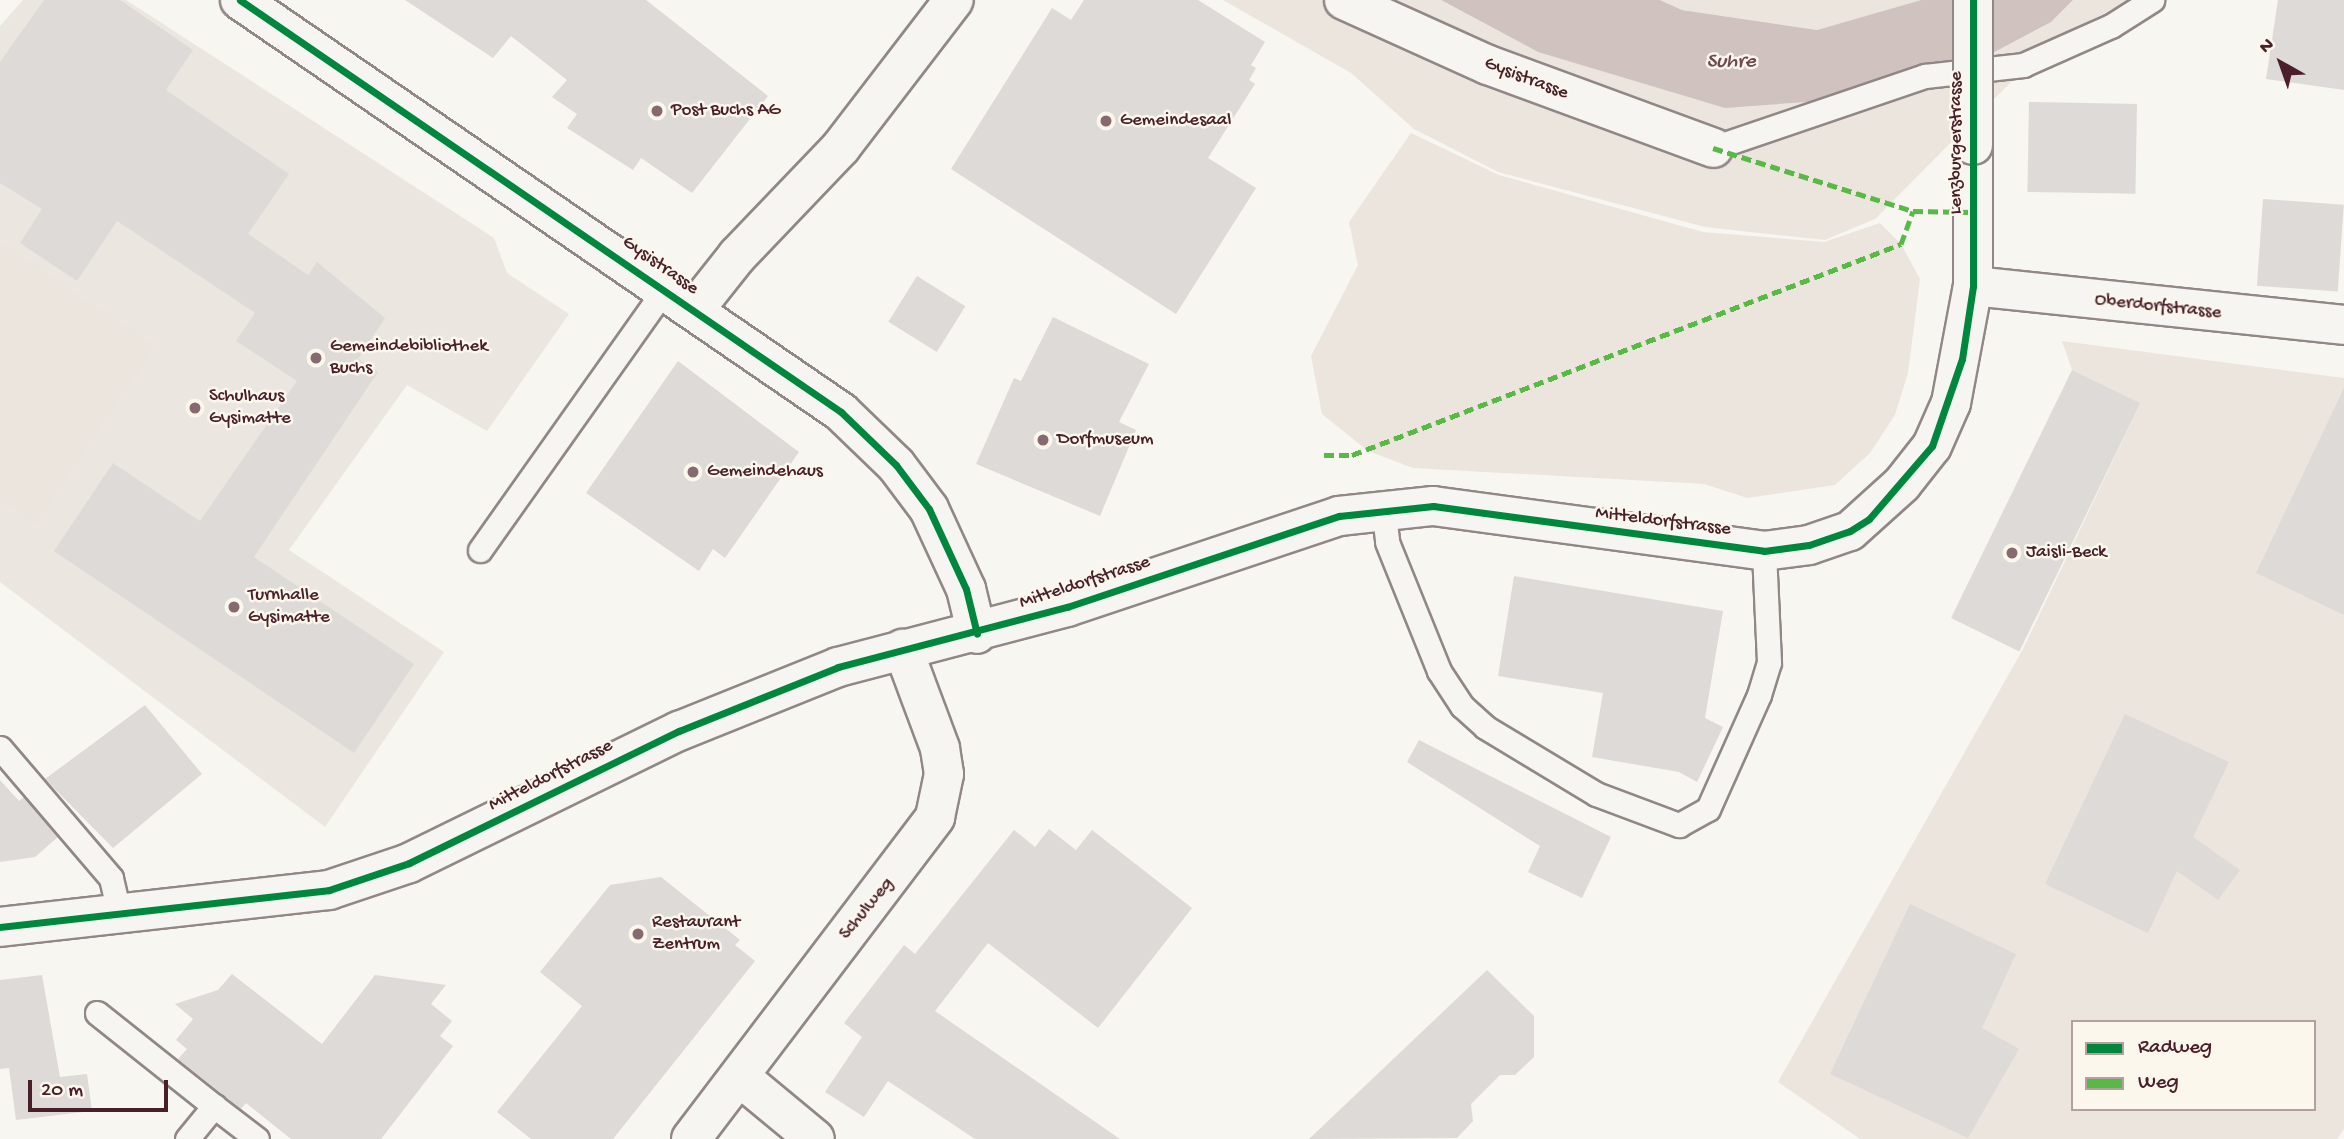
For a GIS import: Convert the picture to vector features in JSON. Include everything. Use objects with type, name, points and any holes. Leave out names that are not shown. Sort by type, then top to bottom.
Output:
[{"type":"street","name":"Gysistrasse","points":[[240,0],[680,299],[841,412],[896,465],[929,509],[953,555],[977,634]]},
{"type":"street","name":"Gysistrasse","points":[[680,299],[737,256],[841,147],[954,0]]},
{"type":"street","name":"Gysistrasse","points":[[1343,0],[1488,65],[1713,148]]},
{"type":"street","name":"Lenzburgerstrasse","points":[[1973,0],[1973,286]]},
{"type":"street","name":"Oberdorfstrasse","points":[[1973,286],[2344,325]]},
{"type":"street","name":"Mitteldorfstrasse","points":[[0,928],[329,890],[409,863],[721,713],[838,667],[903,649],[977,634],[1339,516],[1383,507],[1433,506],[1764,551],[1809,545],[1850,531],[1902,484],[1932,446],[1951,403],[1973,286]]},
{"type":"street","name":"Schulweg","points":[[691,1139],[935,817],[944,774],[940,748],[903,649]]},
{"type":"street","points":[[740,1077],[815,1139]]},
{"type":"lane","points":[[1713,148],[1925,76],[2023,65],[2111,26],[2152,0]]},
{"type":"lane","points":[[480,550],[680,299]]},
{"type":"lane","points":[[1383,507],[1387,542],[1438,671],[1462,706],[1485,727],[1596,794],[1679,825],[1708,809],[1759,695],[1769,662],[1764,551]]},
{"type":"lane","points":[[0,748],[111,878],[120,916]]},
{"type":"lane","points":[[97,1013],[257,1139]]},
{"type":"lane","points":[[187,1139],[214,1106]]},
{"type":"shaded area","name":"Schulhaus Gysimatte","points":[[23,0],[126,0],[494,238],[507,273],[569,314],[487,431],[407,385],[289,550],[444,652],[325,827],[0,582],[0,26]]},
{"type":"shaded area","points":[[1223,0],[1441,0],[1538,52],[2051,22],[2073,0],[2128,0],[2049,44],[1875,219],[1825,240],[1705,227],[1498,172],[1414,129],[1351,73]]},
{"type":"shaded area","points":[[1660,0],[1921,0],[1817,30],[1682,10]]},
{"type":"shaded area","points":[[1411,133],[1499,175],[1703,232],[1824,242],[1880,223],[1901,244],[1920,279],[1908,373],[1895,415],[1870,453],[1835,485],[1747,498],[1704,484],[1413,468],[1368,451],[1322,414],[1311,356],[1358,265],[1349,222]]},
{"type":"shaded area","points":[[0,242],[155,346],[35,525],[0,501]]},
{"type":"shaded area","points":[[2062,341],[2344,378],[2344,1129],[2337,1139],[1860,1139],[1778,1082],[2023,649],[2140,404],[2072,370]]},
{"type":"water","name":"Suhre","points":[[1441,0],[1660,0],[1682,10],[1817,30],[1921,0],[2073,0],[2051,22],[1915,94],[1725,108],[1538,52]]},
{"type":"building","points":[[44,0],[120,0],[193,50],[166,90],[289,174],[248,234],[308,275],[317,262],[385,318],[358,359],[378,372],[254,557],[414,664],[354,753],[54,551],[113,463],[200,521],[297,381],[236,341],[255,313],[117,221],[77,281],[20,243],[42,209],[0,183],[0,62]]},
{"type":"building","points":[[405,0],[646,0],[768,96],[692,193],[641,158],[633,170],[567,128],[577,114],[552,97],[567,80],[511,36],[493,58]]},
{"type":"building","name":"Gemeindesaal","points":[[1084,0],[1198,0],[1265,42],[1251,65],[1256,68],[1249,80],[1255,84],[1208,158],[1256,188],[1176,314],[951,169],[1052,8],[1071,20]]},
{"type":"building","points":[[2278,0],[2344,0],[2344,90],[2266,79]]},
{"type":"building","points":[[2029,102],[2137,104],[2135,194],[2027,192]]},
{"type":"building","points":[[2263,199],[2344,205],[2338,291],[2257,286]]},
{"type":"building","points":[[917,276],[965,306],[937,352],[888,322]]},
{"type":"building","points":[[1053,317],[1149,364],[1119,422],[1136,430],[1100,516],[976,464],[1014,378],[1021,381]]},
{"type":"building","name":"Gemeindehaus","points":[[678,361],[799,452],[725,558],[713,549],[699,571],[586,493]]},
{"type":"building","points":[[2072,370],[2140,403],[2019,651],[1951,618]]},
{"type":"building","points":[[2344,388],[2344,615],[2256,573]]},
{"type":"building","points":[[1514,576],[1723,611],[1705,718],[1723,727],[1697,782],[1679,772],[1592,757],[1603,693],[1498,676]]},
{"type":"building","points":[[145,705],[202,774],[113,848],[45,779]]},
{"type":"building","points":[[2125,714],[2229,762],[2193,837],[2240,870],[2218,900],[2177,871],[2148,933],[2045,884]]},
{"type":"building","points":[[1419,740],[1611,837],[1582,898],[1528,872],[1540,846],[1407,762]]},
{"type":"building","points":[[0,780],[19,801],[24,797],[58,837],[35,857],[0,862]]},
{"type":"building","points":[[1049,829],[1076,850],[1092,830],[1192,908],[1098,1028],[988,943],[935,1011],[1120,1139],[975,1139],[888,1081],[864,1117],[825,1092],[862,1037],[844,1023],[904,945],[915,954],[1014,830],[1035,847]]},
{"type":"building","points":[[661,877],[740,940],[735,945],[755,961],[613,1139],[531,1139],[497,1112],[582,1006],[540,972],[610,885]]},
{"type":"building","points":[[1910,904],[2016,954],[1982,1028],[2019,1049],[1968,1138],[1830,1074]]},
{"type":"building","points":[[1487,970],[1534,1016],[1534,1057],[1515,1075],[1500,1075],[1471,1104],[1473,1121],[1457,1138],[1309,1139]]},
{"type":"building","points":[[232,974],[322,1044],[375,975],[446,985],[431,1004],[452,1021],[440,1036],[453,1046],[381,1139],[291,1139],[246,1103],[241,1109],[178,1059],[187,1049],[176,1040],[193,1019],[175,1004],[218,990]]},
{"type":"building","points":[[42,975],[60,1077],[87,1074],[92,1111],[16,1120],[9,1068],[0,1069],[0,980]]},
{"type":"marked path","points":[[1713,148],[1913,211],[1972,212]]},
{"type":"marked path","points":[[1324,455],[1352,455],[1901,244],[1913,211]]},
{"type":"cycle path","points":[[240,0],[841,412],[896,465],[929,509],[966,589],[977,634]]},
{"type":"cycle path","points":[[0,927],[329,890],[409,863],[679,731],[838,667],[1067,607],[1339,516],[1433,506],[1764,551],[1809,545],[1850,531],[1869,519],[1932,446],[1962,359],[1973,286],[1973,0]]},
{"type":"place","name":"Post Buchs AG","points":[[657,111]]},
{"type":"place","name":"Gemeindesaal","points":[[1106,121]]},
{"type":"place","name":"Gemeindebibliothek Buchs","points":[[316,358]]},
{"type":"place","name":"Schulhaus Gysimatte","points":[[195,408]]},
{"type":"place","name":"Dorfmuseum","points":[[1043,440]]},
{"type":"place","name":"Gemeindehaus","points":[[693,472]]},
{"type":"place","name":"Jaisli-Beck","points":[[2012,553]]},
{"type":"place","name":"Turnhalle Gysimatte","points":[[234,607]]},
{"type":"place","name":"Restaurant Zentrum","points":[[638,934]]}]
